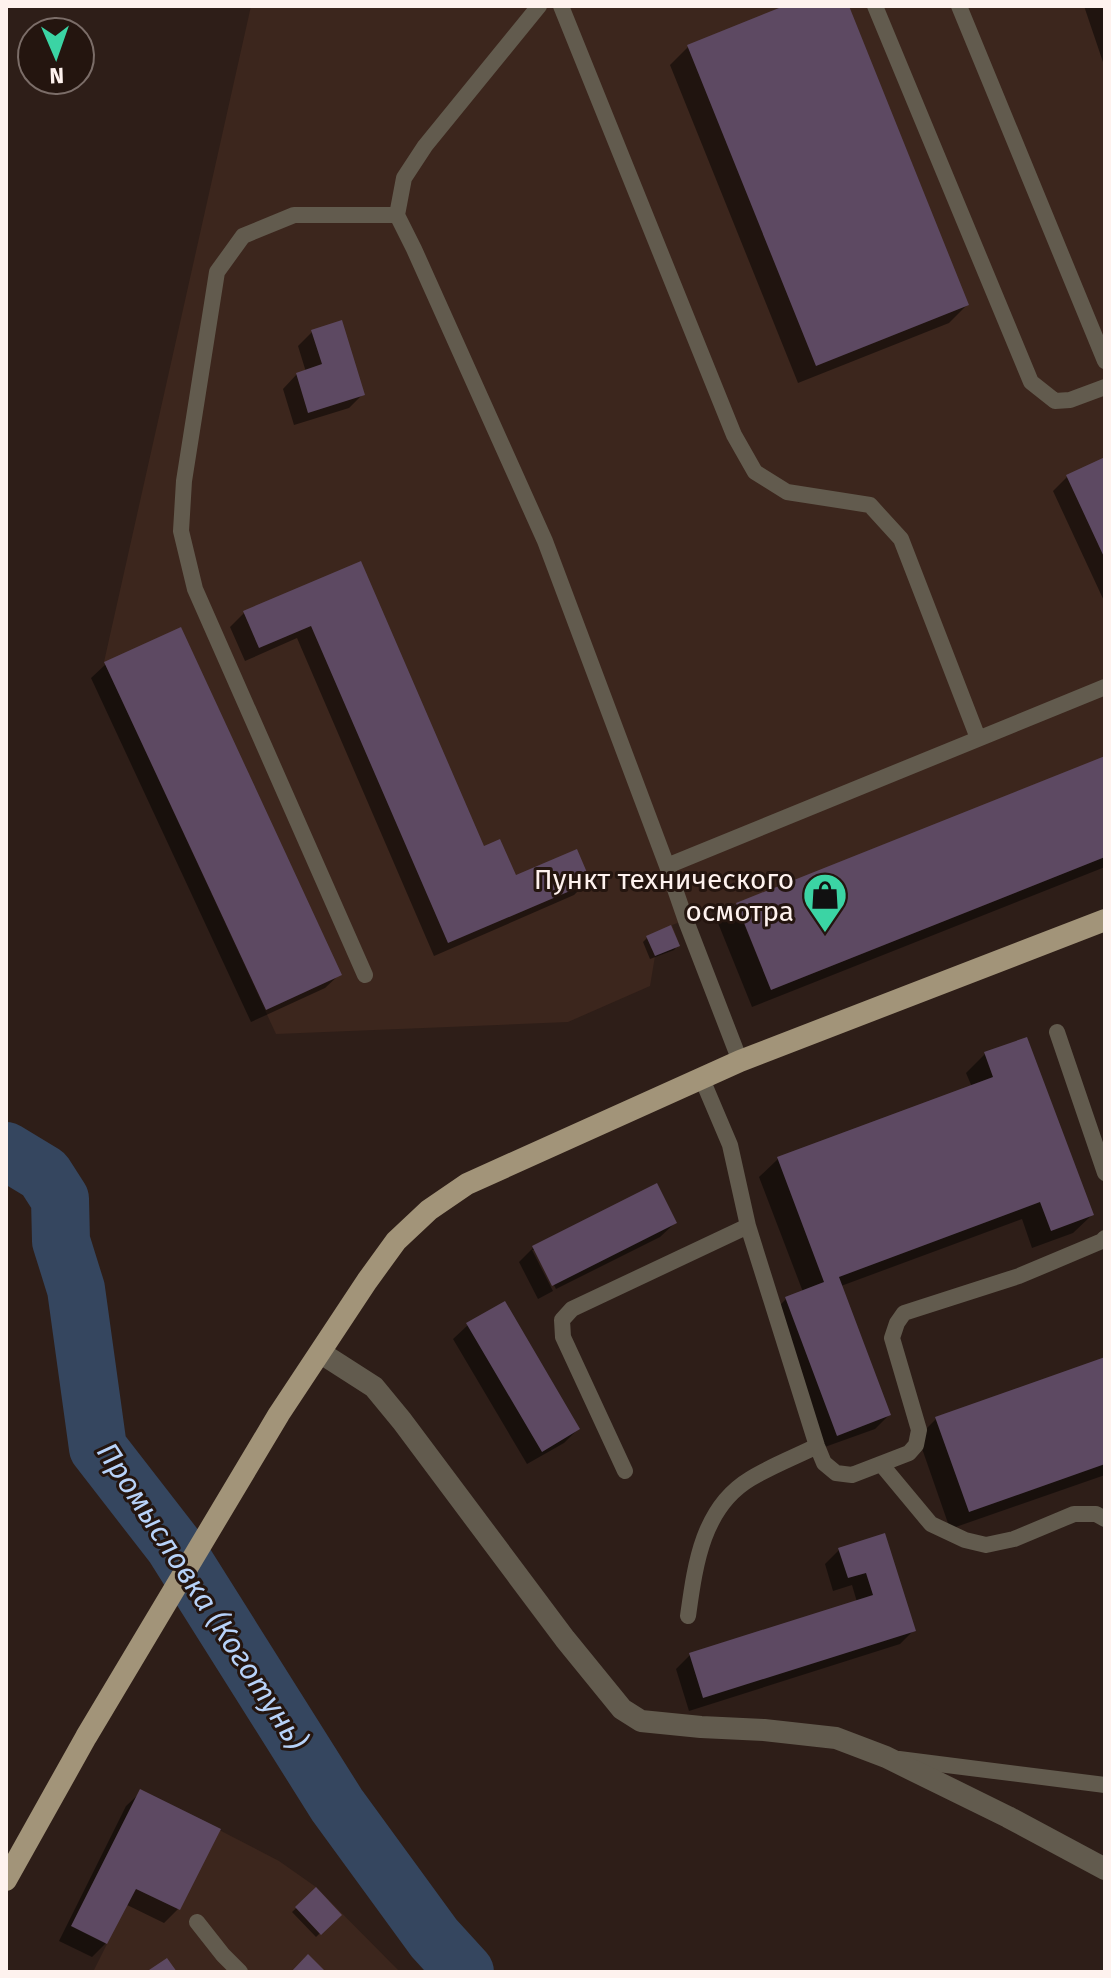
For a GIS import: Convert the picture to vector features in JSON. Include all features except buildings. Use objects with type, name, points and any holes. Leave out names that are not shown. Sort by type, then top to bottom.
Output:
[{"type":"main road","points":[[6,1880],[86,1737],[279,1414],[396,1241],[429,1210],[467,1184],[740,1061],[1105,920]]},
{"type":"street","points":[[321,1353],[374,1387],[565,1639],[622,1709],[641,1721],[836,1738],[886,1757],[1105,1869]]},
{"type":"lane","points":[[539,6],[425,146],[404,178],[397,215],[545,541],[740,1061]]},
{"type":"lane","points":[[561,6],[734,435],[748,460],[755,472],[787,492],[870,505],[901,539],[978,738]]},
{"type":"lane","points":[[875,6],[1031,382],[1055,401],[1070,400],[1105,387]]},
{"type":"lane","points":[[959,6],[1105,361]]},
{"type":"lane","points":[[365,975],[195,589],[181,531],[184,481],[217,272],[243,236],[294,215],[397,215]]},
{"type":"lane","points":[[667,866],[1105,687]]},
{"type":"lane","points":[[1057,1032],[1105,1173]]},
{"type":"lane","points":[[702,1079],[730,1145],[748,1226],[817,1446],[824,1463],[836,1473],[852,1475],[909,1453],[916,1445],[919,1430],[892,1338],[904,1313],[1019,1276],[1105,1238]]},
{"type":"lane","points":[[625,1471],[563,1337],[562,1320],[572,1309],[748,1226]]},
{"type":"lane","points":[[688,1616],[694,1570],[719,1506],[748,1480],[817,1446]]},
{"type":"lane","points":[[881,1464],[931,1524],[965,1540],[986,1545],[1014,1539],[1074,1514],[1096,1514],[1105,1519]]},
{"type":"lane","points":[[886,1757],[1105,1785]]},
{"type":"lane","points":[[197,1922],[240,1972]]},
{"type":"shaded area","points":[[251,6],[1105,6],[1105,857],[771,990],[735,903],[672,925],[680,946],[655,956],[650,986],[568,1022],[276,1034],[104,662]]},
{"type":"shaded area","points":[[140,1789],[279,1861],[316,1887],[400,1972],[93,1972],[107,1944],[71,1926]]},
{"type":"waterway","name":"Промысловка (Коготунь)","points":[[6,1151],[44,1174],[60,1199],[61,1241],[76,1289],[98,1448],[174,1546],[337,1805],[434,1938],[465,1972]]},
{"type":"place","name":"Пункт технического осмотра","points":[[825,934]]}]
